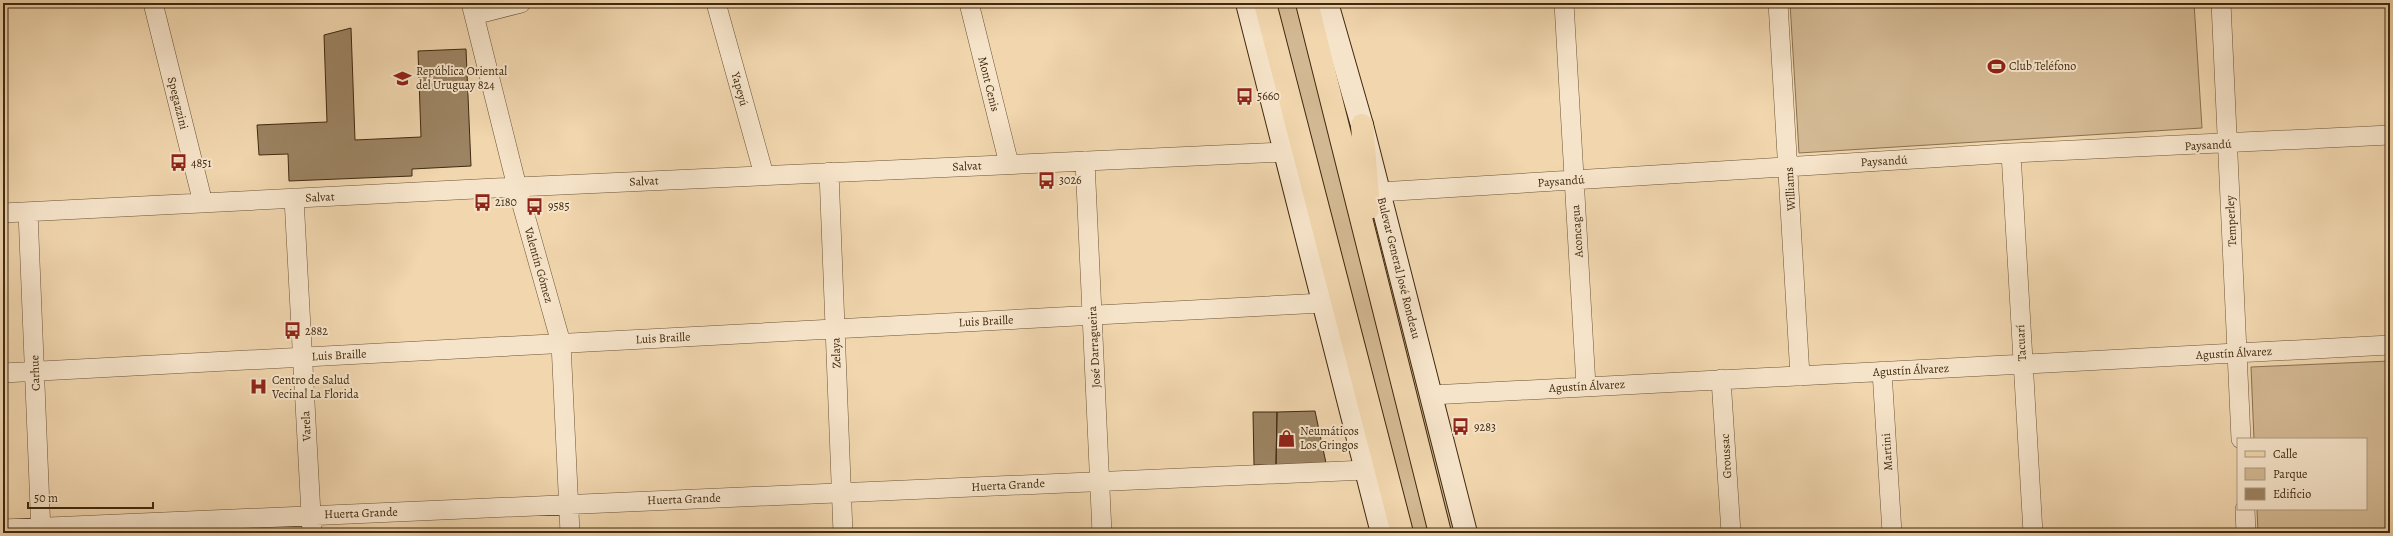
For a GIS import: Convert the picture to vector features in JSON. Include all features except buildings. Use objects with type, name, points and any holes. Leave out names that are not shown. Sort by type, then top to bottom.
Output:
[{"type":"main road","points":[[1247,3],[1382,533]]},
{"type":"main road","points":[[1265,3],[1402,533]]},
{"type":"main road","name":"Bulevar General José Rondeau","points":[[1307,3],[1440,533]]},
{"type":"main road","name":"Bulevar General José Rondeau","points":[[1327,3],[1362,126],[1432,395],[1466,533]]},
{"type":"main road","points":[[1362,126],[1376,279]]},
{"type":"main road","points":[[1388,533],[1392,493]]},
{"type":"street","name":"Spegazzini","points":[[153,3],[203,203]]},
{"type":"street","points":[[473,9],[521,3]]},
{"type":"street","name":"Yapeyú","points":[[716,3],[764,175]]},
{"type":"street","name":"Mont Cenis","points":[[969,3],[1009,164]]},
{"type":"street","name":"Aconcagua","points":[[1564,3],[1586,386]]},
{"type":"street","name":"Williams","points":[[1778,3],[1800,376]]},
{"type":"street","name":"Temperley","points":[[2221,3],[2241,438]]},
{"type":"street","name":"Valentín Gómez","points":[[473,9],[517,186],[561,343],[570,533]]},
{"type":"street","name":"Paysandú","points":[[1379,192],[2011,153],[2228,144],[2390,135]]},
{"type":"street","name":"Salvat","points":[[3,214],[517,186],[1285,152]]},
{"type":"street","name":"Tacuarí","points":[[2011,153],[2022,364],[2033,533]]},
{"type":"street","name":"José Darragueira","points":[[1085,161],[1102,533]]},
{"type":"street","name":"Zelaya","points":[[829,172],[843,533]]},
{"type":"street","name":"Varela","points":[[294,198],[312,524]]},
{"type":"street","name":"Carhue","points":[[28,212],[41,530]]},
{"type":"street","name":"Luis Braille","points":[[3,373],[1323,303]]},
{"type":"street","name":"Agustín Álvarez","points":[[1432,395],[2390,345]]},
{"type":"street","name":"Martini","points":[[1882,371],[1892,533]]},
{"type":"street","name":"Groussac","points":[[1721,379],[1731,533]]},
{"type":"street","name":"Huerta Grande","points":[[3,529],[41,530],[312,524],[569,504],[1366,470]]},
{"type":"street","points":[[2245,510],[2246,533]]},
{"type":"green space","points":[[1247,3],[1327,3],[1466,533],[1382,533]]},
{"type":"green space","name":"Club Teléfono","points":[[1790,3],[2194,3],[2202,128],[1799,153]]},
{"type":"green space","points":[[2390,361],[2390,533],[2258,533],[2257,510],[2367,510],[2367,438],[2254,438],[2251,367]]},
{"type":"place","name":"Club Teléfono","points":[[1996,66]]},
{"type":"place","name":"República Oriental del Uruguay 824","points":[[403,78]]},
{"type":"place","name":"5660","points":[[1244,96]]},
{"type":"place","name":"4851","points":[[178,163]]},
{"type":"place","name":"3026","points":[[1046,180]]},
{"type":"place","name":"2180","points":[[482,202]]},
{"type":"place","name":"9585","points":[[535,206]]},
{"type":"place","name":"2882","points":[[292,331]]},
{"type":"place","name":"Centro de Salud Vecinal La Florida","points":[[259,387]]},
{"type":"place","name":"9283","points":[[1461,427]]},
{"type":"place","name":"Neumáticos Los Gringos","points":[[1287,438]]}]
